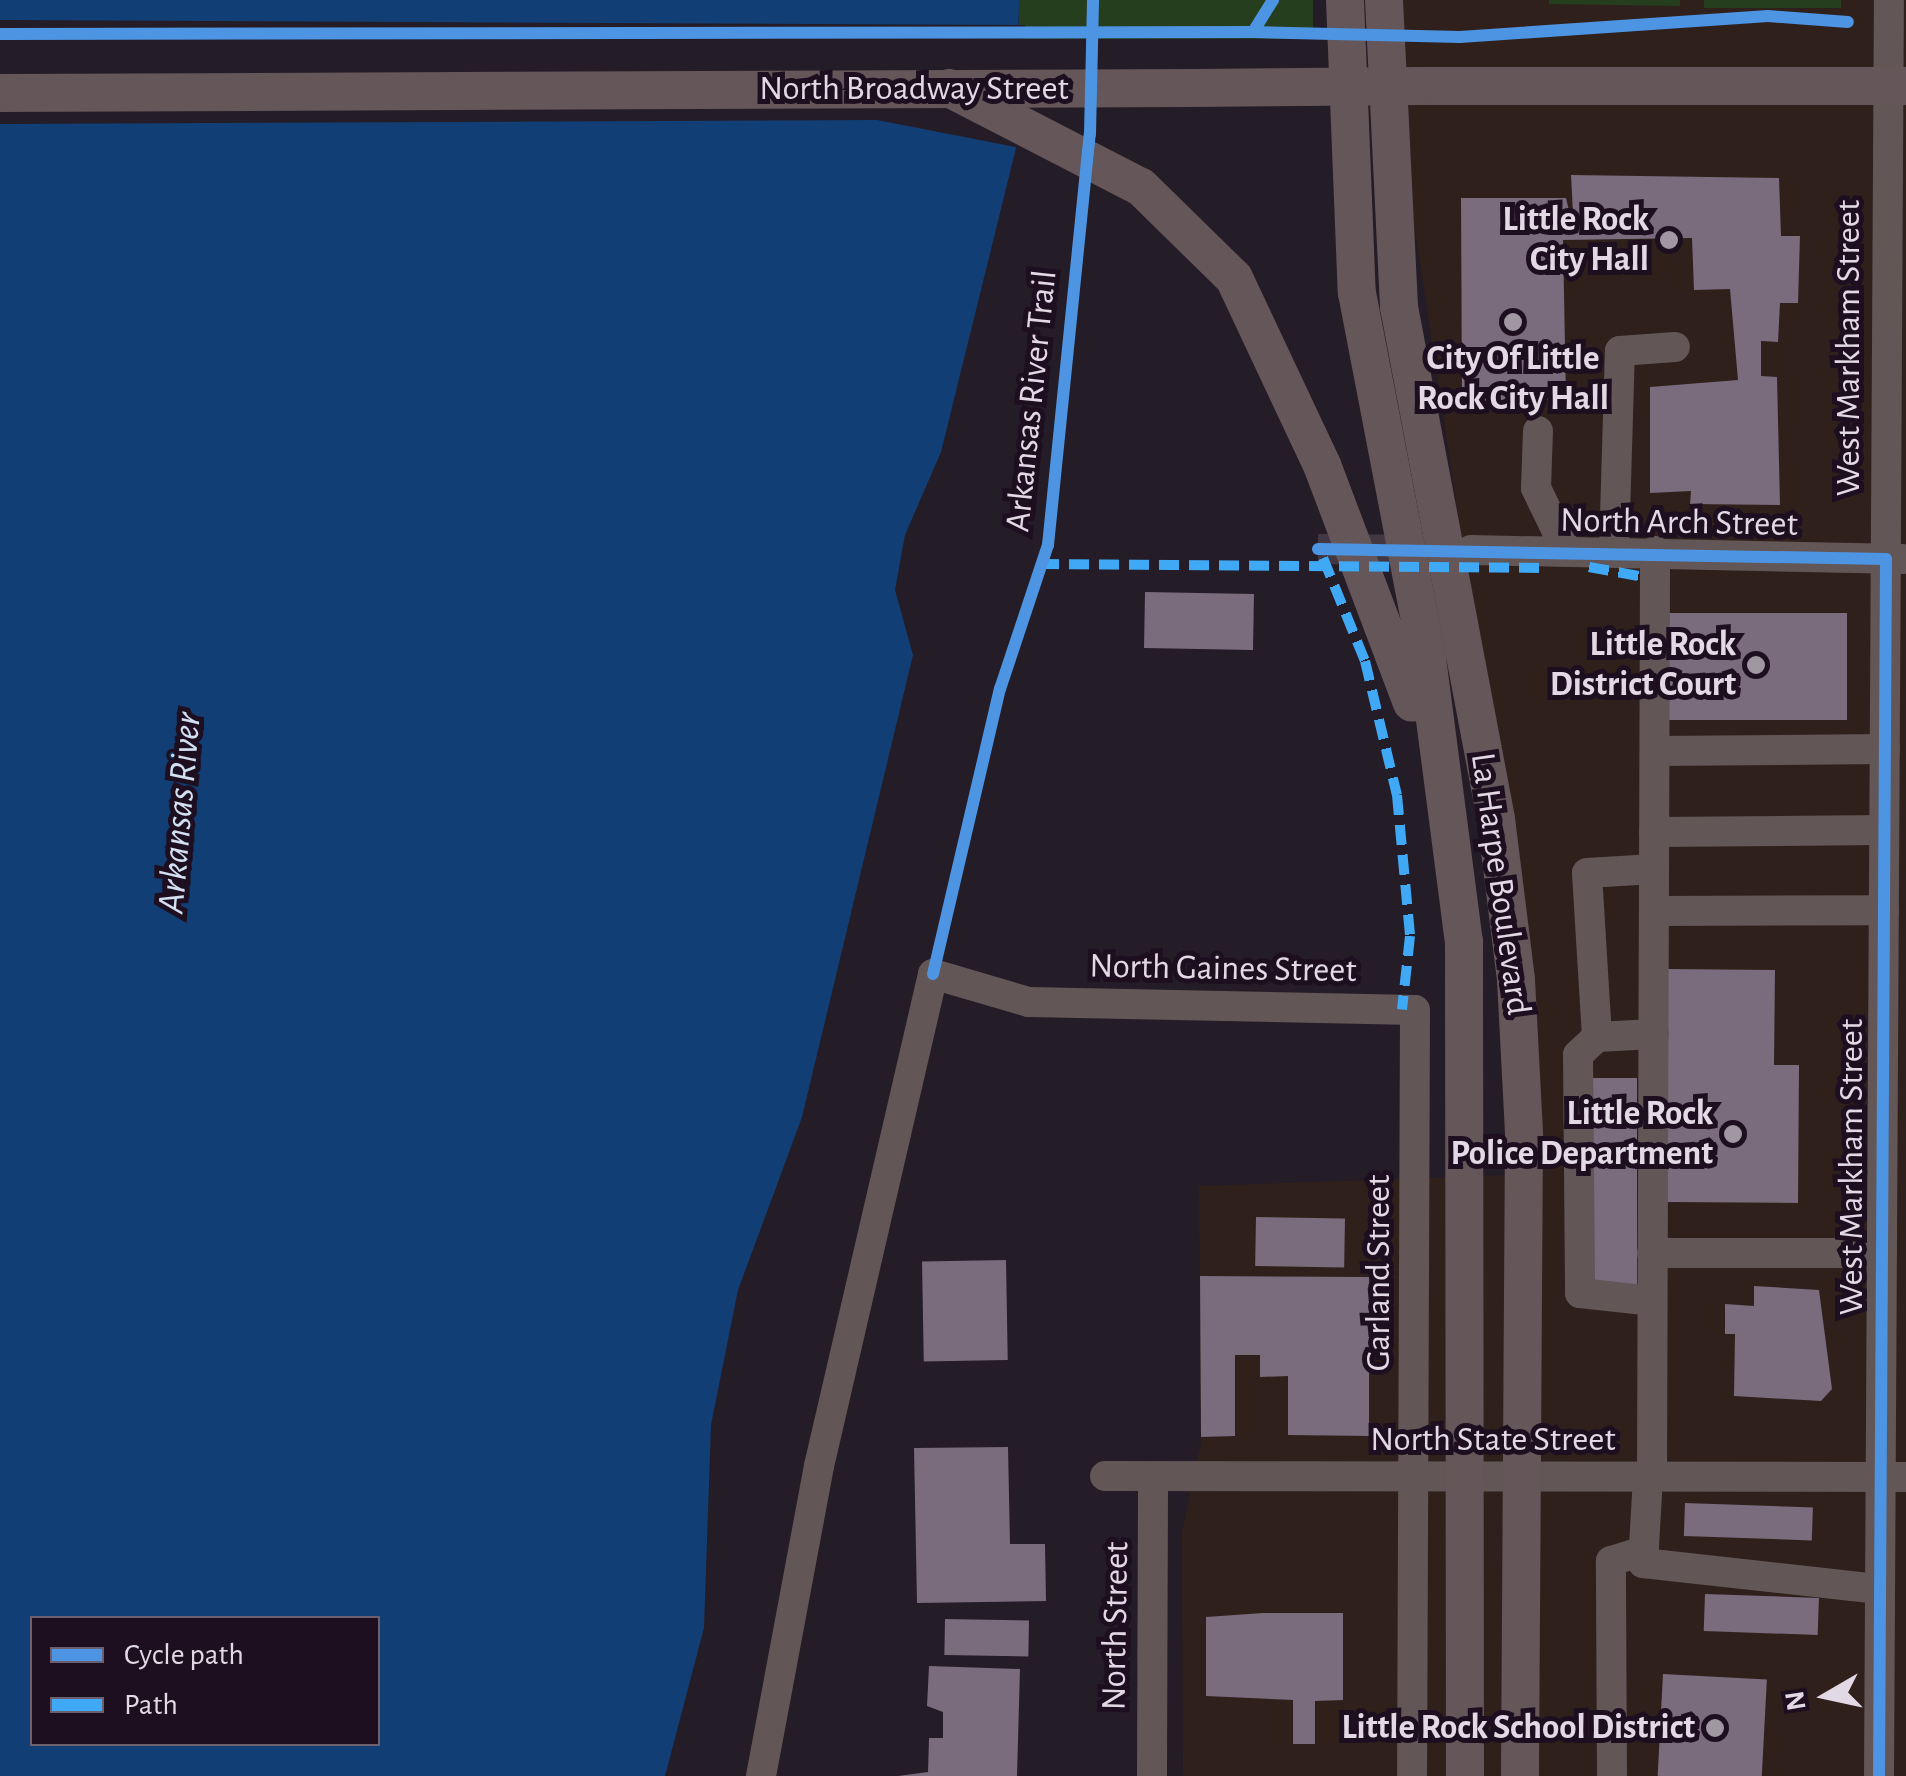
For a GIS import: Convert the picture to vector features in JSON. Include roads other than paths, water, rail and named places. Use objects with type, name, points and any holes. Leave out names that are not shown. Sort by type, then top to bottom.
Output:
[{"type":"main road","name":"La Harpe Boulevard","points":[[1345,0],[1348,224],[1454,825],[1470,1132],[1465,1776]]},
{"type":"main road","name":"La Harpe Boulevard","points":[[1384,0],[1399,307],[1496,819],[1516,980],[1522,1476],[1520,1776]]},
{"type":"main road","name":"North Broadway Street","points":[[0,93],[1897,86]]},
{"type":"main road","points":[[949,88],[1141,187],[1234,278],[1322,465],[1412,702],[1470,1132]]},
{"type":"street","name":"West Markham Street","points":[[1879,1776],[1893,1686],[1880,1589],[1894,1477],[1882,1253],[1894,1016],[1884,910],[1884,830],[1895,784],[1885,749],[1896,559],[1897,86],[1889,0]]},
{"type":"street","points":[[1614,550],[1620,351],[1675,347]]},
{"type":"street","points":[[1538,431],[1536,488],[1566,550]]},
{"type":"street","name":"North Arch Street","points":[[1471,550],[1614,550],[1896,559]]},
{"type":"street","points":[[1655,551],[1650,1477],[1642,1563],[1880,1589]]},
{"type":"street","points":[[1654,751],[1885,749]]},
{"type":"street","points":[[1654,832],[1884,830]]},
{"type":"street","points":[[1597,1038],[1587,873],[1654,869]]},
{"type":"street","points":[[1654,910],[1884,910]]},
{"type":"street","name":"North Gaines Street","points":[[761,1776],[819,1466],[933,974],[1030,1002],[1415,1010]]},
{"type":"street","name":"Garland Street","points":[[1412,1776],[1415,1010]]},
{"type":"street","points":[[1652,1301],[1580,1293],[1578,1055],[1597,1038],[1654,1034]]},
{"type":"street","points":[[1652,1253],[1882,1253]]},
{"type":"street","name":"North State Street","points":[[1104,1476],[1894,1477]]},
{"type":"street","name":"North Street","points":[[1152,1776],[1153,1478]]},
{"type":"street","points":[[1612,1776],[1611,1562],[1644,1551]]},
{"type":"water","name":"Arkansas River","points":[[0,0],[1019,0],[1016,148],[941,452],[905,535],[895,590],[913,655],[802,1117],[738,1290],[711,1425],[704,1628],[665,1776],[0,1776]]},
{"type":"tunnel","points":[[1318,549],[1428,550]]},
{"type":"place","name":"Little Rock City Hall","points":[[1669,240]]},
{"type":"place","name":"City Of Little Rock City Hall","points":[[1513,322]]},
{"type":"place","name":"Little Rock District Court","points":[[1756,665]]},
{"type":"place","name":"Little Rock Police Department","points":[[1733,1134]]},
{"type":"place","name":"Little Rock School District","points":[[1715,1728]]}]
